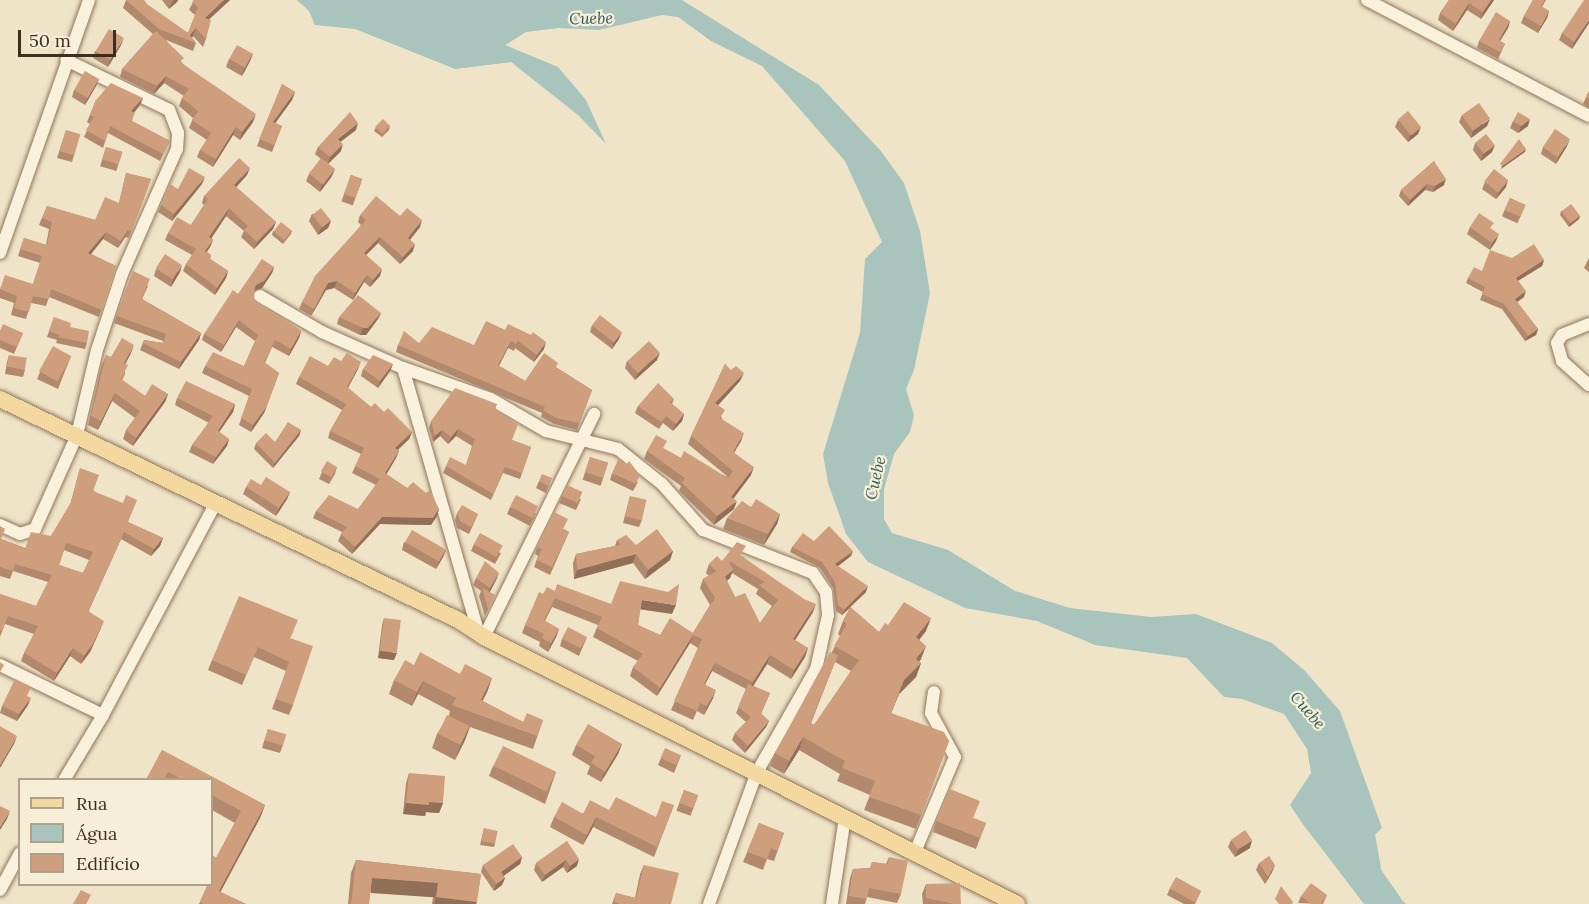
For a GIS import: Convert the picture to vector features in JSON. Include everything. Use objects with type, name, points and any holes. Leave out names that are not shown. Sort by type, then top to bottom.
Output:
[{"type":"main road","points":[[0,399],[481,634],[1017,904]]},
{"type":"street","points":[[0,253],[89,0]]},
{"type":"street","points":[[1367,0],[1589,116]]},
{"type":"street","points":[[0,525],[20,534],[35,529],[77,435],[97,350],[122,274],[177,149],[178,133],[169,110],[66,60]]},
{"type":"street","points":[[261,296],[322,332],[403,368],[491,399],[546,431],[618,450],[662,484],[703,530],[763,557],[793,563],[813,573],[826,592],[828,615],[816,669],[757,772],[709,904]]},
{"type":"street","points":[[1589,324],[1562,335],[1557,343],[1562,361],[1589,385]]},
{"type":"street","points":[[403,368],[481,634]]},
{"type":"street","points":[[481,634],[594,414]]},
{"type":"street","points":[[65,778],[102,715],[215,504]]},
{"type":"street","points":[[0,665],[102,715]]},
{"type":"street","points":[[915,852],[955,757],[931,713],[934,692]]},
{"type":"street","points":[[832,904],[845,817]]},
{"type":"street","points":[[0,890],[18,857]]},
{"type":"water","points":[[297,0],[682,0],[819,85],[880,150],[904,183],[920,231],[930,293],[914,370],[906,389],[914,415],[910,432],[894,454],[884,489],[884,519],[892,533],[948,550],[1015,591],[1070,608],[1151,617],[1196,614],[1272,643],[1304,670],[1340,711],[1382,828],[1358,850],[1359,860],[1406,904],[1364,904],[1290,805],[1311,773],[1307,749],[1284,714],[1242,699],[1224,697],[1187,658],[1095,645],[1037,621],[965,608],[868,562],[846,534],[828,483],[823,454],[860,333],[865,259],[882,242],[845,161],[762,66],[711,41],[678,17],[662,15],[599,30],[559,28],[526,32],[505,45],[558,67],[586,100],[606,144],[578,115],[511,62],[455,69],[355,29],[315,25],[309,11]]},
{"type":"building","points":[[126,0],[144,0],[188,33],[198,7],[192,2],[194,0],[224,0],[205,18],[211,20],[206,39],[196,28],[190,35],[196,43],[159,29]]},
{"type":"building","points":[[1449,0],[1491,0],[1483,12],[1469,3],[1456,24],[1440,13]]},
{"type":"building","points":[[1533,0],[1545,0],[1541,6],[1549,11],[1541,26],[1524,16]]},
{"type":"building","points":[[1584,0],[1589,0],[1589,20],[1574,42],[1562,33]]},
{"type":"building","points":[[1496,12],[1510,21],[1499,40],[1505,44],[1500,52],[1479,41]]},
{"type":"building","points":[[109,29],[124,38],[110,60],[96,51]]},
{"type":"building","points":[[156,31],[184,58],[180,62],[256,114],[242,132],[236,127],[216,159],[200,150],[211,133],[192,120],[198,111],[182,98],[189,89],[166,76],[157,86],[122,69]]},
{"type":"building","points":[[237,45],[253,54],[245,68],[229,59]]},
{"type":"building","points":[[85,71],[99,79],[88,98],[74,90]]},
{"type":"building","points":[[111,83],[143,98],[131,111],[135,113],[131,121],[170,141],[163,154],[110,126],[105,141],[86,130],[94,117],[90,115],[96,100]]},
{"type":"building","points":[[282,84],[295,92],[273,122],[282,126],[274,145],[259,139]]},
{"type":"building","points":[[1479,103],[1490,119],[1473,131],[1462,115]]},
{"type":"building","points":[[1408,111],[1421,127],[1411,136],[1398,119]]},
{"type":"building","points":[[350,112],[358,123],[338,139],[343,144],[330,157],[318,147]]},
{"type":"building","points":[[1518,112],[1530,119],[1521,126],[1513,121]]},
{"type":"building","points":[[383,119],[390,126],[382,134],[375,127]]},
{"type":"building","points":[[1555,129],[1570,139],[1558,157],[1543,147]]},
{"type":"building","points":[[66,130],[80,134],[74,155],[60,151]]},
{"type":"building","points":[[1486,134],[1495,145],[1484,154],[1475,143]]},
{"type":"building","points":[[1519,139],[1526,149],[1502,166],[1500,164]]},
{"type":"building","points":[[106,147],[122,152],[118,164],[102,159]]},
{"type":"building","points":[[239,158],[250,168],[234,185],[276,222],[257,242],[244,230],[248,226],[229,208],[209,237],[213,240],[205,251],[211,255],[209,258],[228,271],[217,288],[186,264],[196,249],[168,233],[177,217],[191,225],[208,199],[204,196]]},
{"type":"building","points":[[321,158],[335,169],[323,185],[309,174]]},
{"type":"building","points":[[1434,161],[1446,179],[1435,186],[1427,184],[1410,200],[1401,190]]},
{"type":"building","points":[[189,168],[205,177],[174,214],[161,205],[170,184],[178,189]]},
{"type":"building","points":[[1494,169],[1508,180],[1498,193],[1484,182]]},
{"type":"building","points":[[126,173],[151,179],[132,231],[128,230],[121,241],[106,232],[88,253],[116,266],[102,310],[51,289],[49,299],[33,296],[29,312],[14,308],[17,296],[0,289],[5,275],[33,284],[42,256],[20,249],[24,238],[47,245],[52,222],[42,218],[47,206],[95,220],[105,197],[119,203]]},
{"type":"building","points":[[351,175],[362,179],[355,198],[344,194]]},
{"type":"building","points":[[376,196],[400,216],[407,208],[422,220],[408,238],[415,244],[403,257],[380,237],[364,253],[382,269],[373,280],[367,275],[355,293],[337,281],[328,283],[314,309],[302,302],[315,276],[366,220],[360,215]]},
{"type":"building","points":[[1510,198],[1526,205],[1520,217],[1505,210]]},
{"type":"building","points":[[1571,204],[1580,216],[1570,223],[1561,211]]},
{"type":"building","points":[[321,208],[331,221],[322,227],[312,215]]},
{"type":"building","points":[[1479,213],[1494,223],[1490,228],[1499,234],[1492,243],[1470,227]]},
{"type":"building","points":[[281,222],[292,231],[284,240],[273,231]]},
{"type":"building","points":[[1534,244],[1544,260],[1516,278],[1526,291],[1515,299],[1538,329],[1528,336],[1504,304],[1482,294],[1485,287],[1468,278],[1474,267],[1482,271],[1490,250],[1512,258]]},
{"type":"building","points":[[165,254],[182,265],[173,279],[156,268]]},
{"type":"building","points":[[262,259],[274,267],[264,281],[256,285],[252,298],[301,331],[291,349],[275,340],[264,362],[279,373],[267,406],[253,425],[241,418],[252,389],[205,366],[213,352],[244,366],[258,335],[239,320],[224,345],[204,334],[233,290],[238,294]]},
{"type":"building","points":[[133,271],[150,279],[141,299],[201,333],[181,362],[143,343],[144,340],[163,343],[166,334],[117,316]]},
{"type":"building","points":[[358,295],[381,313],[368,328],[339,317]]},
{"type":"building","points":[[600,315],[622,332],[614,342],[592,325]]},
{"type":"building","points":[[54,317],[71,323],[70,327],[89,331],[87,343],[58,337],[60,335],[49,331]]},
{"type":"building","points":[[486,321],[505,330],[508,324],[531,335],[533,332],[546,342],[537,355],[518,341],[516,344],[511,341],[498,365],[525,381],[544,353],[558,363],[556,367],[592,390],[579,423],[556,418],[543,410],[545,407],[398,345],[404,331],[419,343],[432,327],[474,345]]},
{"type":"building","points":[[3,324],[23,333],[17,347],[0,340]]},
{"type":"building","points":[[122,338],[134,345],[124,363],[128,365],[121,379],[145,396],[152,384],[168,394],[136,438],[126,430],[140,411],[115,393],[101,421],[91,416],[106,355],[111,357]]},
{"type":"building","points":[[649,341],[660,353],[638,373],[627,361]]},
{"type":"building","points":[[53,346],[71,356],[57,382],[39,371]]},
{"type":"building","points":[[347,353],[361,362],[347,387],[371,407],[375,403],[384,412],[388,408],[412,432],[395,448],[399,451],[385,473],[407,488],[413,482],[426,493],[430,490],[439,509],[433,518],[382,517],[355,547],[341,534],[347,527],[316,511],[329,495],[358,509],[380,479],[355,466],[364,448],[330,431],[346,404],[299,377],[310,356],[328,366],[334,357],[341,361]]},
{"type":"building","points":[[9,355],[27,358],[25,370],[7,367]]},
{"type":"building","points":[[373,355],[393,364],[380,381],[363,369]]},
{"type":"building","points":[[725,364],[731,370],[736,366],[744,373],[715,403],[725,410],[720,418],[744,433],[733,452],[754,467],[731,497],[737,501],[717,516],[682,483],[685,478],[647,451],[656,435],[667,441],[663,448],[681,458],[684,451],[728,478],[733,471],[691,436]]},
{"type":"building","points":[[186,381],[235,404],[218,431],[229,439],[216,457],[192,445],[213,416],[177,398]]},
{"type":"building","points":[[658,383],[674,399],[670,402],[684,414],[676,424],[666,416],[661,422],[638,406]]},
{"type":"building","points":[[455,388],[497,404],[494,409],[518,424],[512,440],[531,447],[522,473],[505,467],[493,494],[446,466],[450,457],[466,465],[475,439],[458,429],[451,437],[442,430],[435,436],[431,421]]},
{"type":"building","points":[[288,422],[301,430],[275,463],[256,443],[266,433],[275,442]]},
{"type":"building","points":[[590,457],[608,463],[603,478],[585,472]]},
{"type":"building","points":[[618,460],[627,464],[629,461],[640,475],[636,484],[612,473]]},
{"type":"building","points":[[327,461],[337,467],[331,477],[321,471]]},
{"type":"building","points":[[80,468],[99,475],[93,491],[123,503],[126,495],[137,500],[128,522],[163,538],[154,549],[124,532],[88,611],[104,621],[93,644],[84,656],[73,648],[57,673],[24,653],[38,626],[8,616],[2,631],[0,630],[0,594],[36,606],[52,575],[15,564],[13,571],[0,567],[0,526],[5,529],[1,539],[25,549],[31,532],[51,536],[71,502]],"holes":[[[66,543],[93,552],[83,573],[59,565]]]},
{"type":"building","points":[[542,474],[552,478],[548,486],[539,481]]},
{"type":"building","points":[[266,477],[290,492],[279,508],[246,487],[251,479],[261,485]]},
{"type":"building","points":[[567,485],[583,492],[578,503],[562,496]]},
{"type":"building","points":[[516,495],[538,506],[532,518],[510,507]]},
{"type":"building","points":[[630,496],[647,500],[642,520],[625,516]]},
{"type":"building","points":[[756,499],[780,514],[768,534],[727,518],[742,501],[751,507]]},
{"type":"building","points":[[462,505],[478,514],[471,527],[460,521],[457,513]]},
{"type":"building","points":[[554,512],[568,519],[563,529],[569,532],[552,567],[537,560],[542,549],[537,547]]},
{"type":"building","points":[[829,526],[853,551],[835,564],[868,586],[844,610],[838,605],[835,582],[822,562],[792,547],[803,533],[814,541]]},
{"type":"building","points":[[657,529],[673,551],[648,570],[636,554],[577,570],[576,554],[620,545],[617,540],[626,535],[636,545]]},
{"type":"building","points":[[412,530],[446,550],[439,562],[405,542]]},
{"type":"building","points":[[480,533],[503,546],[496,557],[474,544]]},
{"type":"building","points":[[737,542],[746,546],[740,555],[804,599],[816,604],[793,639],[808,648],[794,670],[770,655],[753,682],[715,663],[704,684],[716,690],[707,706],[700,703],[697,711],[674,701],[702,639],[693,635],[660,688],[633,667],[643,654],[597,628],[602,617],[555,598],[544,620],[559,629],[551,643],[542,638],[544,634],[525,625],[539,592],[543,594],[547,587],[555,591],[557,584],[611,604],[620,581],[668,592],[679,584],[676,605],[642,600],[638,625],[660,635],[670,618],[693,633],[715,598],[703,579],[716,571],[709,564],[717,556],[722,561]],"holes":[[[729,561],[765,582],[759,585],[778,600],[760,623],[745,593],[735,597],[725,577],[733,570]]]},
{"type":"building","points":[[485,561],[499,573],[490,588],[476,578]]},
{"type":"building","points":[[482,588],[495,595],[488,609]]},
{"type":"building","points":[[239,596],[298,620],[290,638],[313,646],[293,705],[276,699],[289,662],[258,647],[246,675],[212,660]]},
{"type":"building","points":[[904,602],[931,618],[916,637],[926,646],[916,659],[921,663],[904,680],[891,713],[944,732],[949,741],[921,815],[869,797],[875,781],[842,768],[845,761],[803,737],[789,761],[775,753],[830,652],[838,655],[810,723],[814,725],[859,660],[834,646],[847,624],[843,621],[850,607],[879,632],[885,623],[888,625]]},
{"type":"building","points":[[384,618],[401,620],[397,653],[380,651]]},
{"type":"building","points":[[568,627],[587,637],[580,648],[562,638]]},
{"type":"building","points":[[420,652],[460,674],[465,664],[492,678],[481,700],[523,722],[527,713],[543,720],[537,736],[452,705],[456,698],[423,681],[417,692],[394,680],[405,660],[414,665]]},
{"type":"building","points":[[15,679],[31,687],[27,696],[31,698],[19,714],[2,706]]},
{"type":"building","points":[[748,684],[770,693],[761,713],[769,721],[748,746],[735,733],[751,717],[738,707]]},
{"type":"building","points":[[447,715],[469,726],[460,745],[438,734]]},
{"type":"building","points":[[588,724],[622,744],[605,772],[591,763],[595,756],[576,745]]},
{"type":"building","points":[[0,726],[17,736],[0,765]]},
{"type":"building","points":[[268,729],[286,734],[283,746],[265,741]]},
{"type":"building","points":[[503,746],[556,772],[546,792],[493,766]]},
{"type":"building","points":[[665,748],[681,755],[676,765],[661,758]]},
{"type":"building","points":[[162,750],[265,805],[219,891],[246,904],[204,904],[200,902],[208,886],[213,886],[213,856],[216,858],[241,811],[213,796],[213,778],[179,778],[168,772],[165,778],[147,778]]},
{"type":"building","points":[[409,773],[445,776],[443,803],[429,802],[429,805],[406,803]]},
{"type":"building","points":[[950,789],[980,801],[973,818],[986,823],[980,838],[936,821]]},
{"type":"building","points":[[684,790],[698,795],[693,808],[679,803]]},
{"type":"building","points":[[616,797],[656,817],[662,801],[674,805],[657,847],[596,817],[587,835],[554,817],[562,802],[583,814],[590,800],[609,810]]},
{"type":"building","points":[[0,806],[10,811],[0,827]]},
{"type":"building","points":[[759,823],[784,833],[777,851],[771,848],[767,859],[747,852]]},
{"type":"building","points":[[484,828],[498,831],[495,844],[481,841]]},
{"type":"building","points":[[1245,830],[1252,840],[1238,850],[1231,840]]},
{"type":"building","points":[[567,841],[579,859],[570,866],[566,860],[545,875],[536,863]]},
{"type":"building","points":[[513,844],[522,857],[501,872],[505,878],[496,884],[483,865]]},
{"type":"building","points":[[1269,856],[1275,865],[1268,877],[1259,863]]},
{"type":"building","points":[[889,857],[908,861],[901,894],[869,888],[867,899],[849,896],[853,869],[871,868],[872,862],[888,864]]},
{"type":"building","points":[[356,860],[481,874],[477,902],[436,897],[438,883],[372,878],[369,904],[351,904]]},
{"type":"building","points":[[644,865],[679,873],[671,904],[614,902],[616,893],[636,898]]},
{"type":"building","points":[[1176,877],[1201,891],[1195,902],[1170,888]]},
{"type":"building","points":[[960,883],[961,904],[926,898],[926,884]]},
{"type":"building","points":[[1311,883],[1327,895],[1321,904],[1311,904],[1301,896]]},
{"type":"building","points":[[1281,886],[1293,902],[1292,904],[1279,904],[1275,899]]},
{"type":"building","points":[[81,890],[91,895],[86,904],[73,904]]},
{"type":"waterway","name":"Cuebe","points":[[1359,812],[1370,875],[1390,904]]}]
